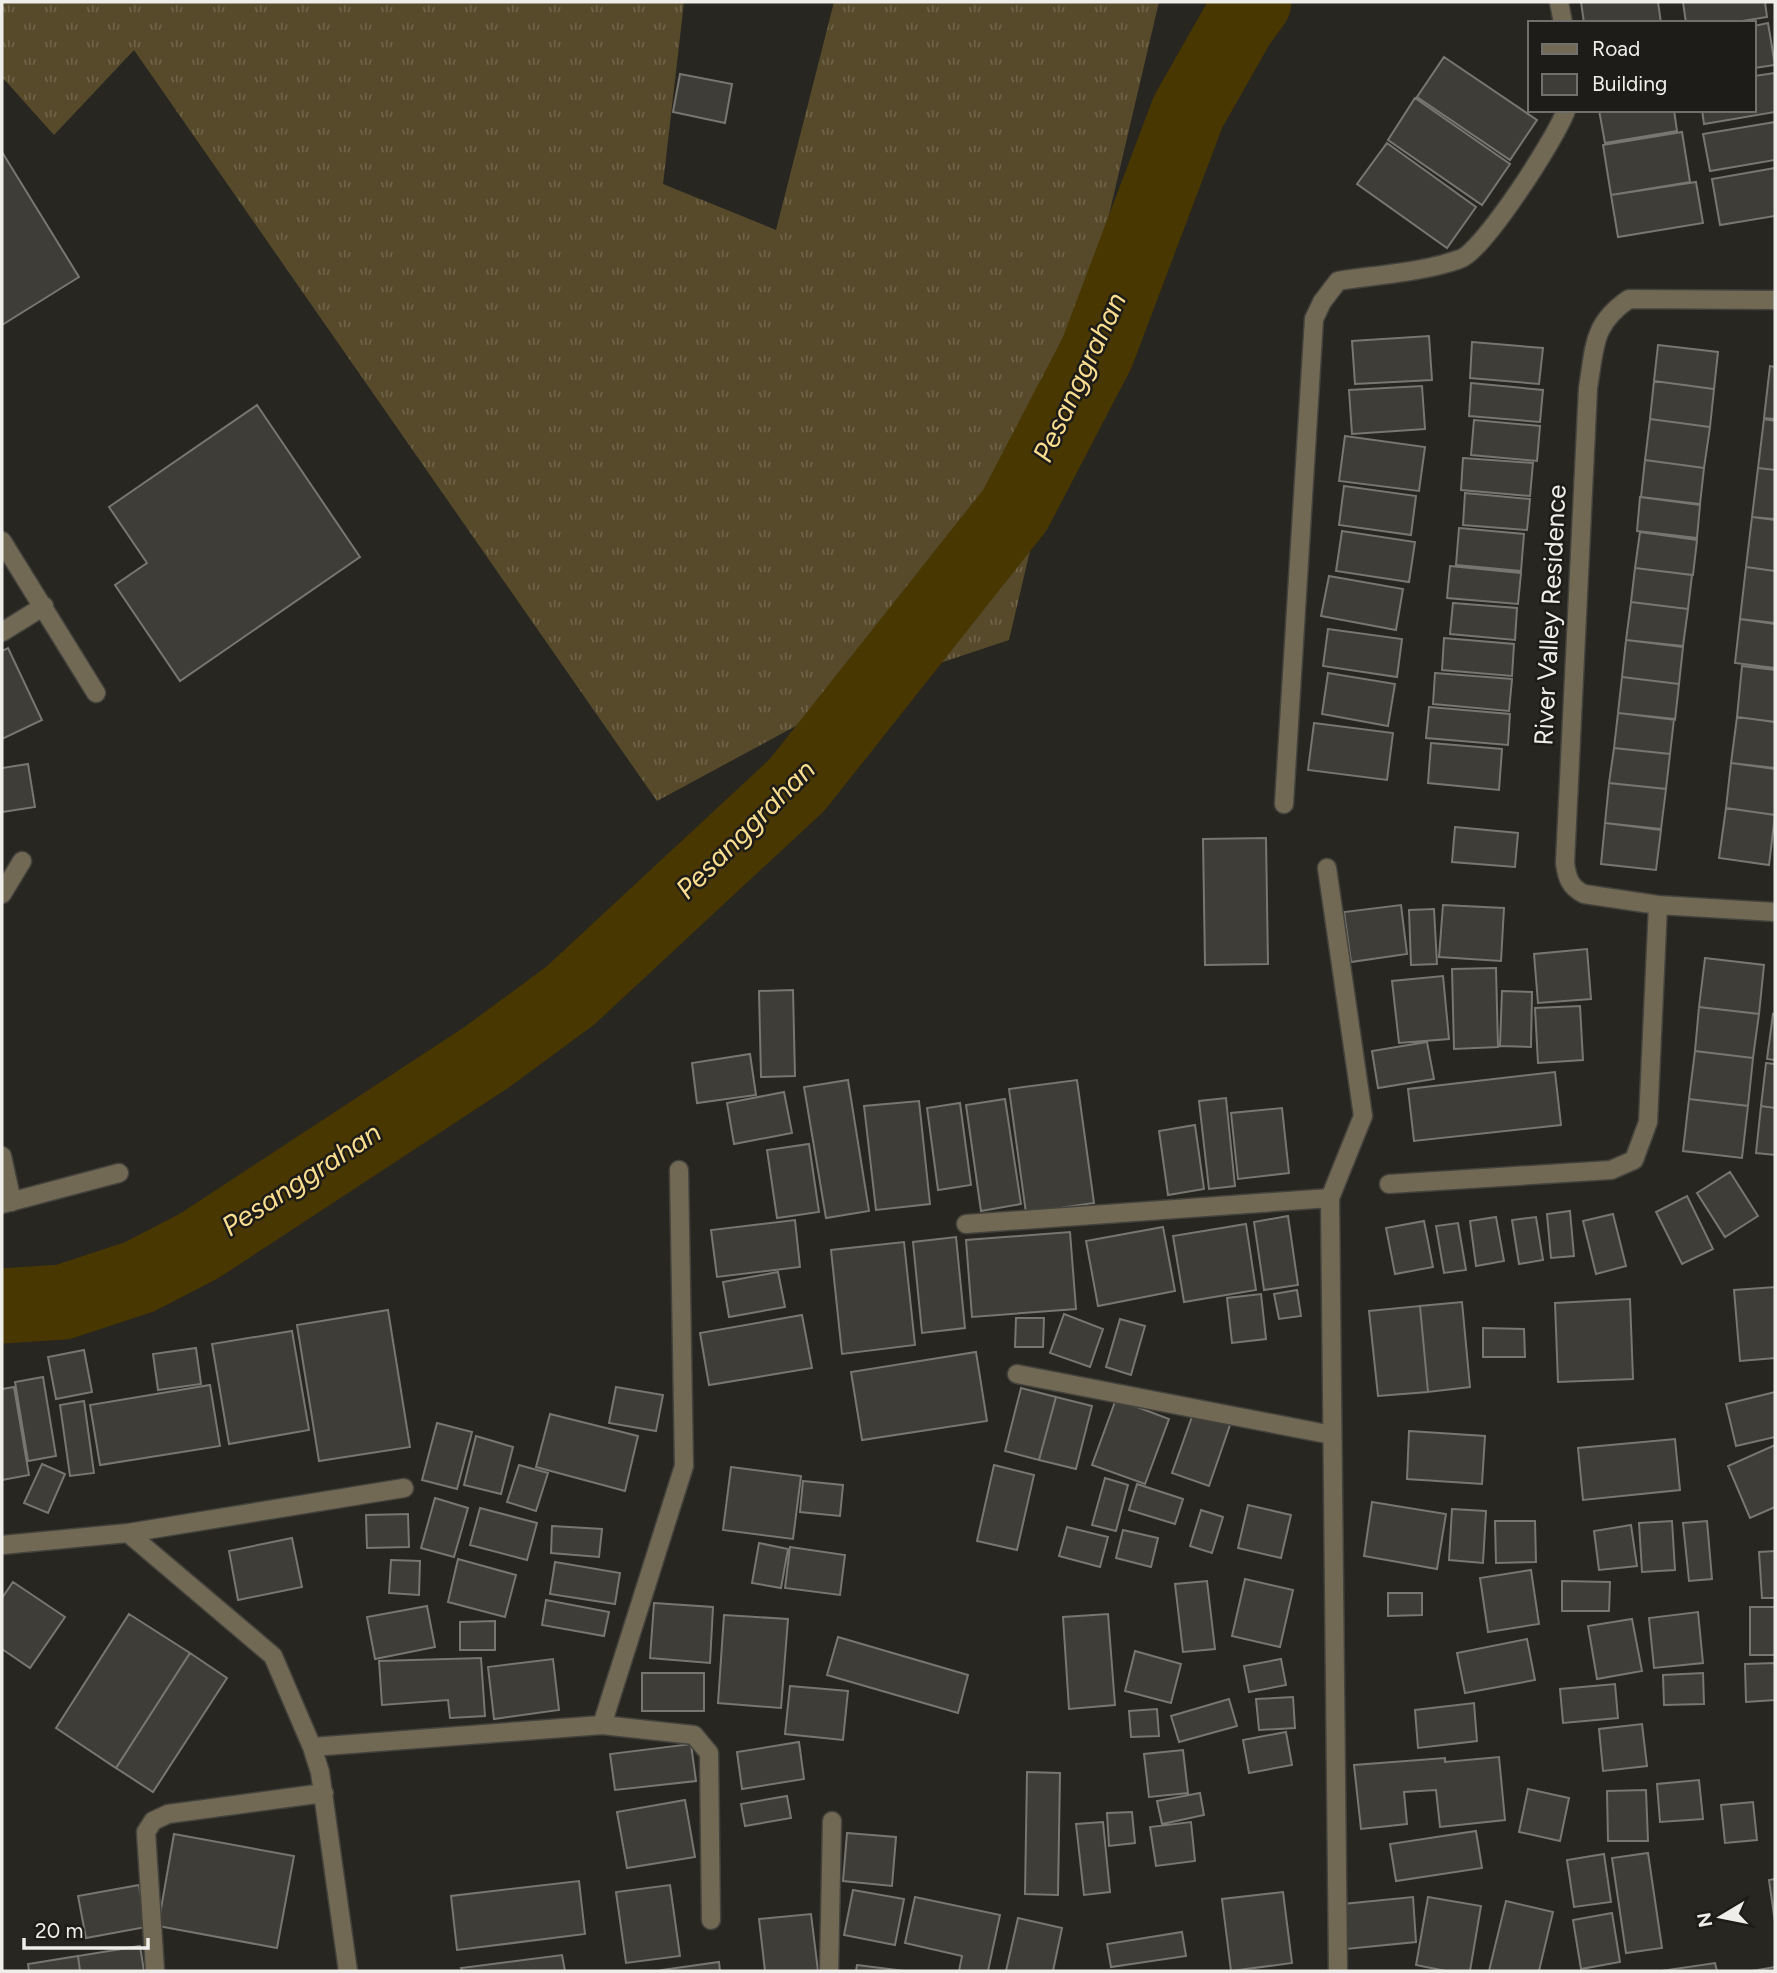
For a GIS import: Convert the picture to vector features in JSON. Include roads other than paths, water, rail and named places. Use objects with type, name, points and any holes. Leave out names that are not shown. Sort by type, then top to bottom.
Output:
[{"type":"street","points":[[1559,2],[1563,21]]},
{"type":"street","points":[[1284,804],[1314,319],[1322,302],[1338,281],[1463,259],[1484,240],[1526,180],[1565,112]]},
{"type":"street","name":"River Valley Residence","points":[[1775,300],[1629,299],[1612,311],[1599,329],[1587,388],[1565,863],[1567,878],[1575,890],[1584,894],[1658,905],[1775,912]]},
{"type":"street","points":[[2,541],[96,693]]},
{"type":"street","points":[[2,632],[44,606]]},
{"type":"street","points":[[2,894],[22,861]]},
{"type":"street","points":[[1327,868],[1363,1116],[1330,1198],[1338,1971]]},
{"type":"street","points":[[1389,1184],[1611,1170],[1634,1160],[1648,1122],[1658,905]]},
{"type":"street","points":[[2,1156],[7,1203],[119,1173]]},
{"type":"street","points":[[603,1725],[684,1466],[679,1170]]},
{"type":"street","points":[[966,1224],[1330,1198]]},
{"type":"street","points":[[1017,1374],[1332,1435]]},
{"type":"street","points":[[2,1545],[128,1533],[404,1488]]},
{"type":"street","points":[[128,1533],[273,1656],[312,1747],[324,1793],[348,1971]]},
{"type":"street","points":[[312,1747],[603,1725],[694,1735],[709,1753],[711,1920]]},
{"type":"street","points":[[155,1971],[146,1832],[153,1821],[168,1814],[324,1793]]},
{"type":"street","points":[[829,1971],[832,1821]]},
{"type":"waterway","name":"Pesanggrahan","points":[[2,1306],[63,1302],[139,1277],[199,1246],[487,1057],[571,995],[797,785],[1015,510],[1097,353],[1188,112],[1238,24],[1254,2]]}]
